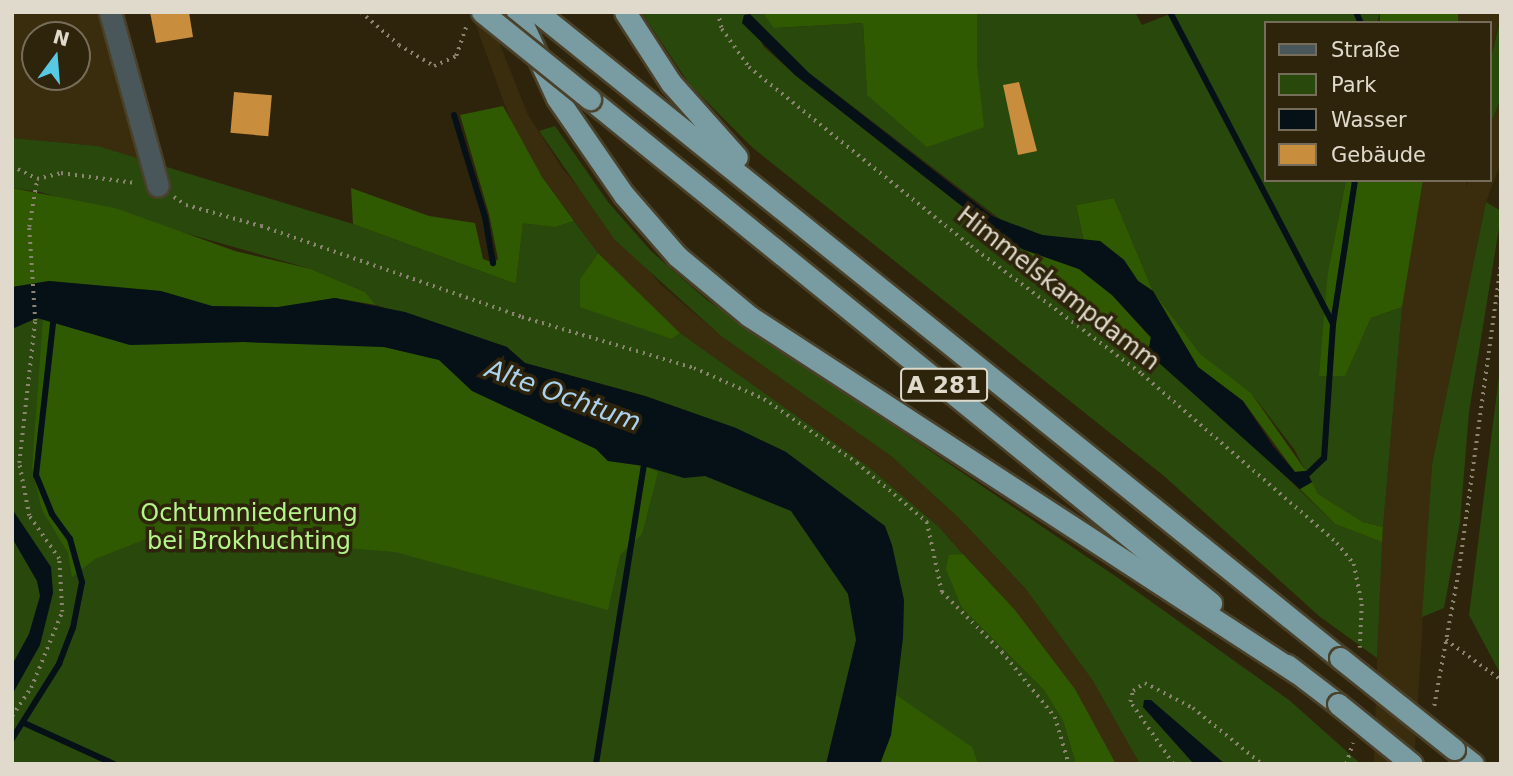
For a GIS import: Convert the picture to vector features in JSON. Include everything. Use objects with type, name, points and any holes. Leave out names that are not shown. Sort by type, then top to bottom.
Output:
[{"type":"highway","name":"A 281","points":[[482,12],[1412,764]]},
{"type":"highway","points":[[517,12],[557,98],[624,195],[677,256],[771,331],[1297,673]]},
{"type":"highway","name":"A 281","points":[[537,12],[1473,764]]},
{"type":"highway","points":[[625,12],[671,83],[702,119],[813,232]]},
{"type":"lane","points":[[110,12],[158,186]]},
{"type":"path","points":[[361,12],[399,45],[434,66],[456,56],[467,23],[464,12]]},
{"type":"path","name":"Himmelskampdamm","points":[[718,12],[722,29],[749,67],[971,246],[1142,374],[1337,544],[1354,565],[1362,604]]},
{"type":"path","points":[[12,166],[37,179],[61,173],[158,186],[186,205],[261,226],[522,317],[694,368],[765,399],[857,463],[927,523],[942,592],[1002,652],[1055,717],[1069,764]]},
{"type":"path","points":[[12,716],[31,688],[62,612],[59,559],[29,516],[19,463],[35,321],[35,281],[29,227],[37,179]]},
{"type":"path","points":[[1433,715],[1501,260]]},
{"type":"path","points":[[12,464],[19,463]]},
{"type":"path","points":[[1446,640],[1501,680]]},
{"type":"path","points":[[1173,764],[1130,702],[1133,691],[1145,683],[1193,708],[1262,764]]},
{"type":"shaded area","points":[[12,12],[100,12],[143,160],[98,146],[12,138]]},
{"type":"shaded area","points":[[471,12],[487,12],[528,115],[562,168],[661,285],[721,336],[891,456],[960,519],[1025,588],[1093,681],[1140,764],[1116,764],[1075,689],[1015,610],[938,526],[870,468],[680,333],[598,253],[542,177],[513,127]]},
{"type":"shaded area","points":[[1458,12],[1501,12],[1492,53],[1492,21],[1456,21]]},
{"type":"shaded area","points":[[1501,99],[1501,163],[1486,202],[1432,465],[1414,764],[1374,764],[1380,561],[1403,293],[1423,182],[1467,182],[1466,188],[1468,182],[1492,182],[1492,119]]},
{"type":"green space","points":[[641,12],[762,12],[775,28],[863,23],[867,95],[977,65],[977,12],[1135,12],[1142,25],[1175,12],[1380,12],[1378,21],[1264,21],[1264,182],[1346,182],[1328,271],[1345,375],[1371,318],[1402,307],[1383,527],[1363,522],[1318,494],[1294,449],[1251,393],[1200,355],[1153,291],[1114,198],[1076,205],[1084,242],[1042,235],[1005,223],[809,73],[750,15],[763,46],[795,75],[986,225],[1025,250],[1229,422],[1335,524],[1382,542],[1377,658],[1319,616],[1164,476],[753,148],[690,85]]},
{"type":"green space","points":[[762,12],[977,12],[977,65],[984,127],[927,147],[867,95],[863,23],[774,28]]},
{"type":"green space","points":[[1380,12],[1458,12],[1458,21],[1380,21]]},
{"type":"green space","points":[[1501,16],[1501,99],[1492,119],[1492,54]]},
{"type":"green space","points":[[503,106],[542,177],[574,221],[555,227],[523,223],[516,284],[353,224],[351,188],[429,216],[475,223],[483,259],[494,263],[498,259],[489,214],[460,115]]},
{"type":"green space","points":[[555,126],[608,202],[651,251],[707,300],[1118,578],[1289,700],[1361,764],[1140,764],[1093,681],[1025,588],[960,519],[891,456],[721,336],[615,240],[539,131]]},
{"type":"green space","name":"Ochtumniederung bei Brokhuchting","points":[[12,138],[98,146],[353,224],[516,284],[523,222],[555,227],[574,221],[598,253],[580,279],[672,339],[680,333],[870,468],[938,526],[963,554],[949,556],[962,608],[1044,690],[1063,721],[1076,764],[12,764],[12,203],[786,452],[735,428],[645,396],[525,363],[507,347],[376,305],[365,292],[311,269],[40,192],[12,188]]},
{"type":"green space","points":[[1346,182],[1423,182],[1402,307],[1371,318],[1345,376],[1319,376],[1328,271]]},
{"type":"green space","points":[[12,188],[115,208],[235,251],[311,269],[365,292],[376,305],[335,298],[278,307],[212,306],[161,291],[49,281],[12,287]]},
{"type":"green space","points":[[1114,198],[1153,291],[1138,281],[1124,260],[1100,241],[1084,242],[1076,205]]},
{"type":"green space","points":[[1486,202],[1501,211],[1501,216],[1469,412],[1460,522],[1444,608],[1422,617],[1432,465]]},
{"type":"green space","points":[[1025,250],[1079,269],[1112,295],[1151,338],[1148,353]]},
{"type":"green space","points":[[598,253],[680,333],[672,339],[580,307],[580,279]]},
{"type":"green space","points":[[1153,291],[1200,354],[1251,393],[1306,471],[1295,472],[1243,401],[1198,367]]},
{"type":"green space","points":[[43,319],[130,345],[243,342],[384,347],[439,360],[473,391],[596,449],[608,461],[644,466],[658,472],[642,534],[620,555],[608,610],[395,552],[248,540],[146,539],[95,559],[72,577],[68,553],[42,510],[32,468]]},
{"type":"green space","points":[[1501,360],[1501,675],[1469,615]]},
{"type":"green space","points":[[1312,482],[1318,494],[1363,522],[1383,527],[1382,542],[1335,524],[1300,489]]},
{"type":"green space","points":[[963,554],[1015,610],[1075,689],[1116,764],[1076,764],[1063,721],[1044,690],[962,608],[946,569],[949,555]]},
{"type":"green space","points":[[896,695],[972,747],[978,764],[880,764],[891,735]]},
{"type":"water","points":[[750,14],[809,73],[992,216],[1042,235],[1100,241],[1124,260],[1138,281],[1153,291],[1198,367],[1243,401],[1273,446],[1295,472],[1306,471],[1312,482],[1300,489],[1148,353],[1151,337],[1112,295],[1079,269],[1022,249],[986,225],[795,75],[742,23],[744,15]]},
{"type":"water","name":"Alte Ochtum","points":[[49,281],[161,291],[212,306],[278,307],[335,298],[405,312],[507,347],[525,363],[645,396],[736,428],[786,452],[885,526],[892,545],[904,600],[903,638],[891,735],[880,764],[826,764],[856,640],[848,594],[791,511],[705,476],[684,478],[644,466],[608,461],[596,449],[472,391],[439,360],[384,347],[243,342],[130,345],[37,318],[12,329],[12,287]]},
{"type":"water","points":[[12,509],[51,567],[53,593],[40,645],[12,695],[12,665],[29,634],[40,596],[37,581],[12,538]]},
{"type":"water","points":[[1144,700],[1151,700],[1225,764],[1193,763],[1143,707]]},
{"type":"building","points":[[150,12],[189,12],[193,37],[156,43]]},
{"type":"building","points":[[1019,82],[1037,151],[1018,155],[1003,85]]},
{"type":"building","points":[[234,92],[272,95],[268,136],[230,133]]},
{"type":"waterway","points":[[1170,12],[1333,324],[1324,458],[1301,480]]},
{"type":"waterway","points":[[1356,12],[1360,21]]},
{"type":"waterway","points":[[454,115],[485,217],[493,263]]},
{"type":"waterway","points":[[1333,324],[1355,182]]},
{"type":"waterway","points":[[12,739],[59,664],[73,628],[82,582],[70,539],[52,514],[36,475],[54,315]]},
{"type":"waterway","points":[[596,764],[645,458]]},
{"type":"waterway","points":[[24,723],[114,764]]}]
